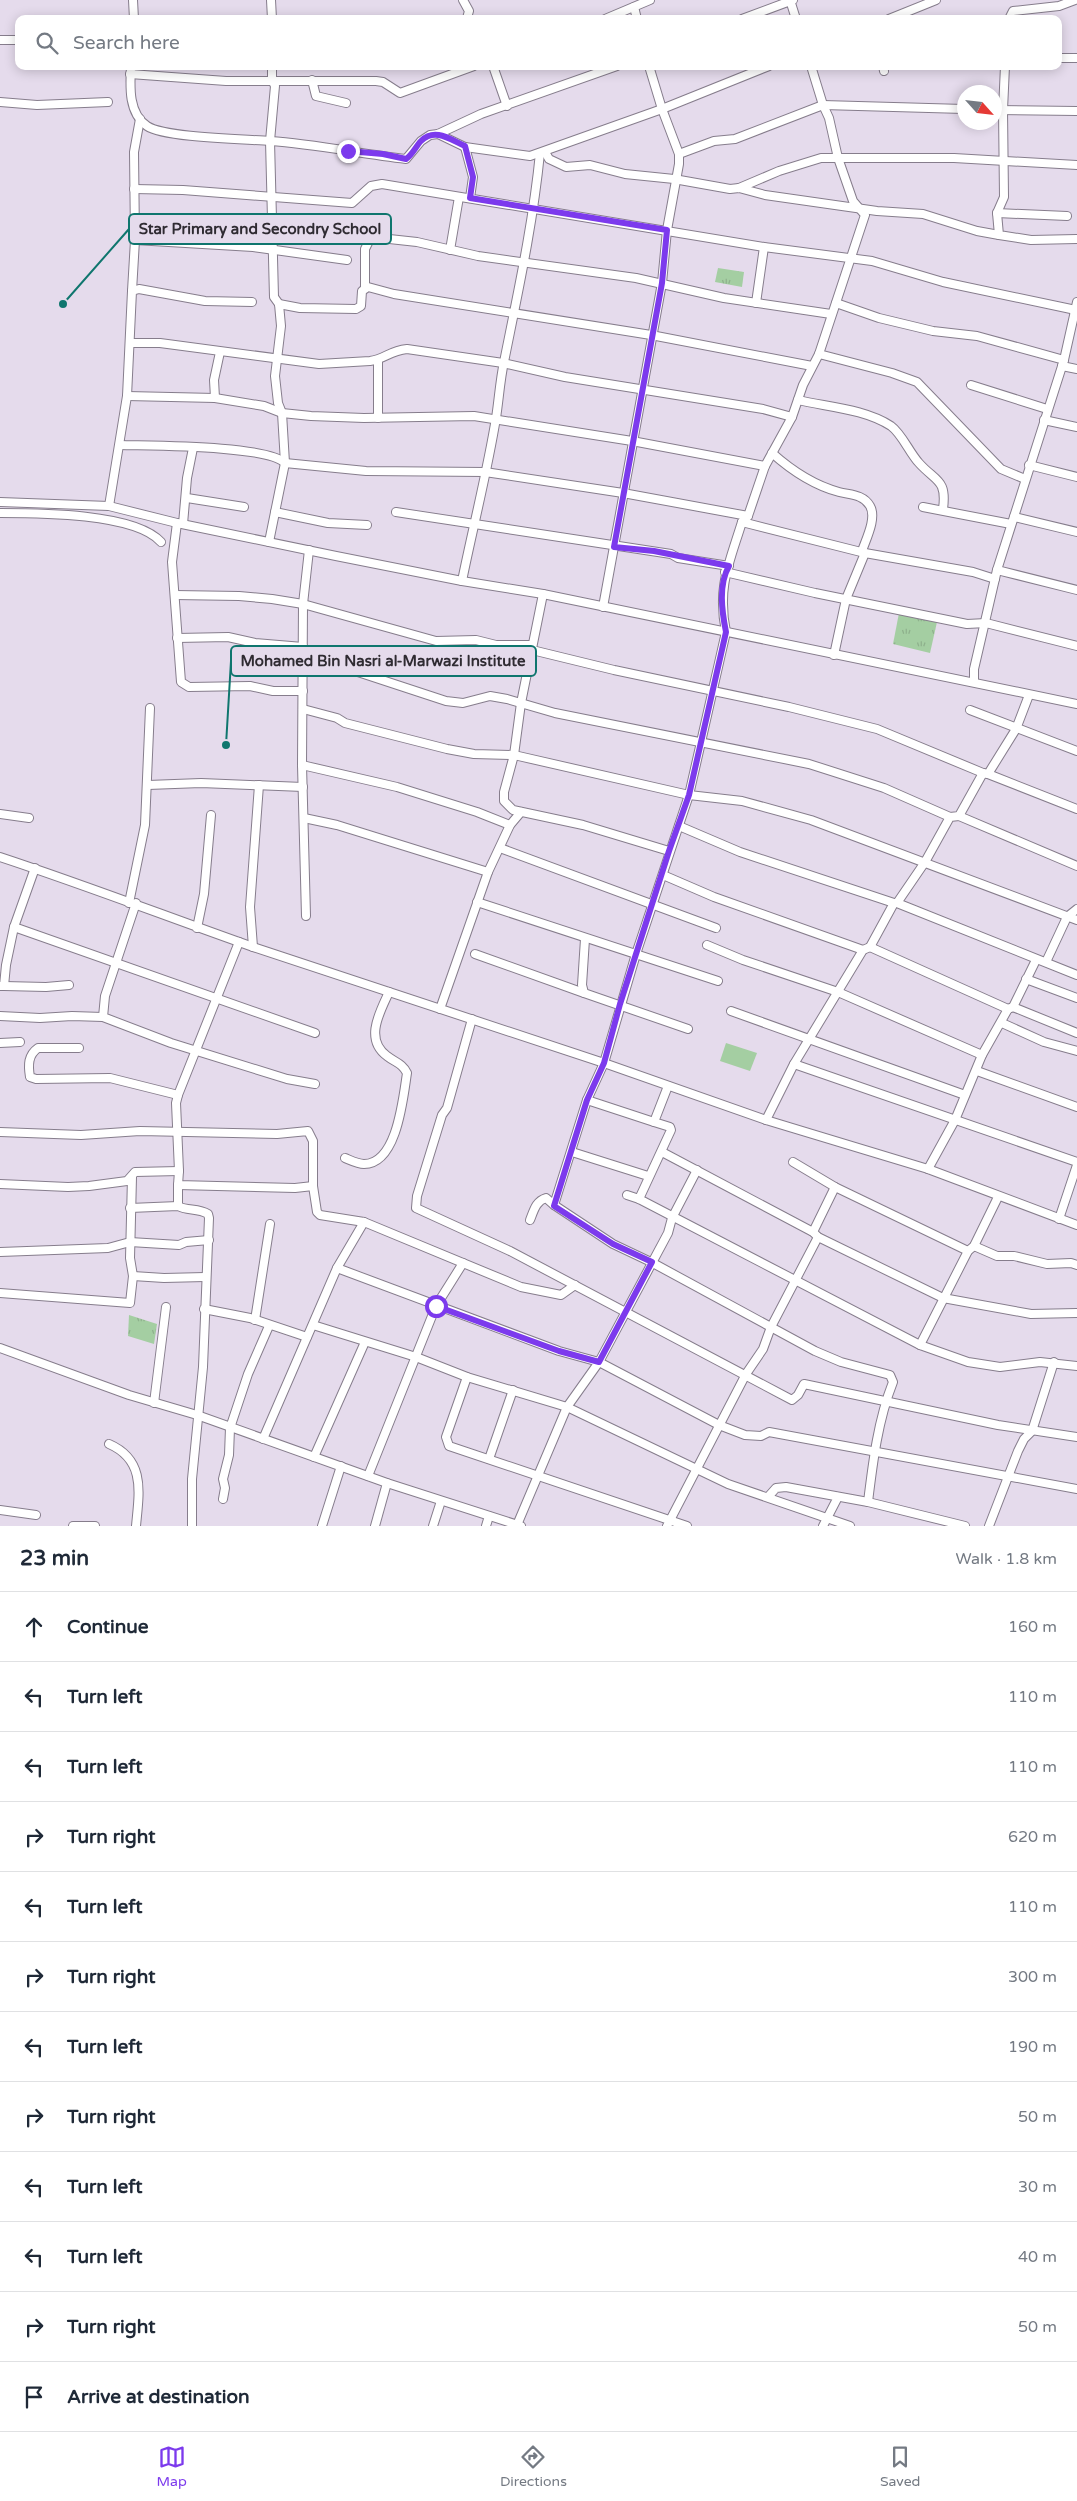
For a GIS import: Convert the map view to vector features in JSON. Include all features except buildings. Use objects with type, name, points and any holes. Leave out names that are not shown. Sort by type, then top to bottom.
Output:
[{"type":"street","points":[[133,0],[134,15]]},
{"type":"street","points":[[271,0],[272,15]]},
{"type":"street","points":[[463,0],[469,11],[467,15]]},
{"type":"street","points":[[615,15],[650,0]]},
{"type":"street","points":[[752,15],[791,0],[795,15]]},
{"type":"street","points":[[899,15],[936,0]]},
{"type":"street","points":[[1010,15],[1013,11],[1058,6],[1075,0]]},
{"type":"street","points":[[634,7],[636,15]]},
{"type":"street","points":[[0,40],[15,40]]},
{"type":"street","points":[[1062,58],[1077,58]]},
{"type":"street","points":[[463,70],[400,93],[393,91],[383,82],[376,81],[226,81],[131,70],[133,107],[140,120],[152,129],[163,132],[239,140],[270,141],[383,154],[406,159],[421,141],[430,134],[438,134],[605,70]]},
{"type":"street","points":[[269,542],[285,463],[282,413],[278,403],[275,376],[281,326],[279,304],[274,297],[273,198],[270,141],[275,86],[272,80],[272,70]]},
{"type":"street","points":[[495,70],[507,106]]},
{"type":"street","points":[[603,607],[651,335],[662,283],[667,230],[679,154],[662,109],[651,70]]},
{"type":"street","points":[[438,134],[465,146],[530,156],[662,109],[759,70]]},
{"type":"street","points":[[554,1206],[587,1100],[604,1063],[620,1004],[689,795],[703,743],[726,632],[721,607],[727,569],[742,522],[748,516],[765,466],[792,417],[812,366],[819,354],[831,314],[853,258],[865,215],[854,204],[838,158],[829,118],[812,70]]},
{"type":"street","points":[[1002,85],[1004,70]]},
{"type":"street","points":[[312,80],[316,96],[346,103]]},
{"type":"street","points":[[0,102],[37,105],[108,102]]},
{"type":"street","points":[[679,154],[714,140],[735,139],[823,105],[957,109]]},
{"type":"street","points":[[1002,110],[1077,111]]},
{"type":"street","points":[[109,506],[127,396],[135,240],[134,152],[140,120]]},
{"type":"street","points":[[999,235],[997,213],[1004,197],[1000,130]]},
{"type":"street","points":[[465,146],[473,177],[470,198]]},
{"type":"street","points":[[543,152],[549,159],[566,167],[590,165],[625,174],[674,179],[730,189],[739,188],[821,158],[954,158],[1077,166]]},
{"type":"street","points":[[462,581],[496,419],[503,363],[515,313],[523,261],[535,209],[543,152]]},
{"type":"street","points":[[134,189],[183,190],[352,203],[371,186],[382,184],[764,246],[853,258],[943,282],[1015,296],[1076,313]]},
{"type":"street","points":[[739,188],[765,195],[860,208],[923,214],[977,231],[1031,240],[1077,239]]},
{"type":"street","points":[[450,250],[459,196]]},
{"type":"street","points":[[997,213],[1067,216]]},
{"type":"street","points":[[279,304],[300,308],[356,309],[361,306],[364,288],[365,249],[371,237],[418,242],[478,256],[523,261],[662,283],[690,291],[831,314]]},
{"type":"street","points":[[135,240],[274,250],[347,260]]},
{"type":"street","points":[[756,303],[764,246]]},
{"type":"street","points":[[364,288],[651,335],[812,366]]},
{"type":"street","points":[[132,291],[139,289],[205,301],[252,302]]},
{"type":"street","points":[[974,681],[974,670],[997,570],[1063,363],[1077,302]]},
{"type":"street","points":[[836,303],[879,318],[932,331],[976,336],[1063,363],[1077,370]]},
{"type":"street","points":[[130,343],[160,343],[277,360],[319,364],[378,360],[393,350],[407,349],[503,363],[565,377],[643,388],[763,409],[792,417]]},
{"type":"street","points":[[215,398],[214,380],[220,352]]},
{"type":"street","points":[[819,354],[892,373],[917,382],[1001,469],[1025,479]]},
{"type":"street","points":[[378,360],[378,418]]},
{"type":"street","points":[[971,385],[1047,409]]},
{"type":"street","points":[[127,396],[215,398],[264,406],[282,413],[378,418],[444,418],[459,415],[496,419],[632,441],[765,466]]},
{"type":"street","points":[[798,400],[858,413],[892,427],[919,463],[942,483],[945,494],[943,509]]},
{"type":"street","points":[[1044,420],[1077,427]]},
{"type":"street","points":[[120,445],[193,448],[259,454],[281,459],[285,463],[366,471],[485,472],[623,493],[748,516]]},
{"type":"street","points":[[193,448],[187,478],[187,498],[172,562],[181,682],[189,687],[250,686],[273,691],[303,691]]},
{"type":"street","points":[[772,453],[786,465],[816,484],[840,492],[858,495],[870,505],[872,517],[864,552],[846,599],[834,655]]},
{"type":"street","points":[[1029,465],[1077,477]]},
{"type":"street","points":[[187,498],[244,507]]},
{"type":"street","points":[[0,502],[109,506],[180,524],[462,581],[543,594],[834,655],[974,681],[1029,695],[1077,704]]},
{"type":"street","points":[[923,507],[1077,532]]},
{"type":"street","points":[[274,512],[328,523],[368,525]]},
{"type":"street","points":[[396,512],[614,547],[654,551],[846,599],[967,624],[986,623],[1077,646]]},
{"type":"street","points":[[0,513],[73,516],[112,521],[145,530],[161,542]]},
{"type":"street","points":[[742,522],[864,552],[973,572],[995,579]]},
{"type":"street","points":[[306,916],[302,765],[303,604],[308,550]]},
{"type":"street","points":[[997,570],[1077,590]]},
{"type":"street","points":[[543,594],[521,703],[514,756],[504,792],[504,801],[513,810],[583,825],[669,851]]},
{"type":"street","points":[[174,595],[239,596],[303,604],[436,641],[476,640],[496,645],[532,647],[614,670],[877,729],[1077,809]]},
{"type":"street","points":[[177,638],[228,637],[303,651],[446,701],[463,703],[490,696],[555,713],[809,764],[884,788],[950,817],[959,816],[1077,866]]},
{"type":"street","points":[[959,816],[1016,729],[1029,695]]},
{"type":"street","points":[[103,1017],[105,996],[117,964],[133,903],[148,785],[150,708]]},
{"type":"street","points":[[303,709],[337,718],[345,723],[447,749],[474,754],[514,756],[689,795],[742,802],[811,820],[1077,920]]},
{"type":"street","points":[[970,710],[1077,751]]},
{"type":"street","points":[[302,765],[397,787],[477,812],[510,825]]},
{"type":"street","points":[[148,785],[201,782],[302,787]]},
{"type":"street","points":[[253,947],[250,907],[259,785]]},
{"type":"street","points":[[440,1009],[488,872],[510,825],[521,812]]},
{"type":"street","points":[[0,814],[28,818]]},
{"type":"street","points":[[197,928],[204,894],[212,815]]},
{"type":"street","points":[[766,1120],[794,1064],[895,903],[925,862],[950,817]]},
{"type":"street","points":[[304,818],[337,825],[488,872]]},
{"type":"street","points":[[679,826],[740,852],[895,903],[1077,975]]},
{"type":"street","points":[[500,848],[652,906],[716,928]]},
{"type":"street","points":[[0,857],[133,903],[197,928],[604,1063],[766,1120],[928,1169],[998,1197],[1077,1225]]},
{"type":"street","points":[[34,868],[14,928],[2,986],[46,988],[68,985]]},
{"type":"street","points":[[663,875],[714,897],[867,948],[1011,1008],[1077,1033]]},
{"type":"street","points":[[477,902],[585,939],[718,981]]},
{"type":"street","points":[[1046,962],[1067,916],[1077,909]]},
{"type":"street","points":[[14,928],[315,1033]]},
{"type":"street","points":[[584,993],[582,985],[585,939]]},
{"type":"street","points":[[178,1206],[180,1170],[177,1133],[178,1095],[239,942]]},
{"type":"street","points":[[707,944],[743,960],[838,992],[982,1055]]},
{"type":"street","points":[[475,954],[688,1028]]},
{"type":"street","points":[[928,1169],[954,1120],[977,1071],[982,1055],[1011,1008],[1036,960]]},
{"type":"street","points":[[1026,979],[1077,998]]},
{"type":"street","points":[[345,1158],[364,1164],[383,1158],[391,1147],[408,1073],[403,1065],[387,1056],[377,1045],[374,1032],[389,992]]},
{"type":"street","points":[[731,1011],[966,1094]]},
{"type":"street","points":[[0,1016],[103,1017],[144,1034],[287,1079],[315,1084]]},
{"type":"street","points":[[472,1020],[447,1108],[442,1115],[419,1190],[416,1208],[502,1247],[626,1314],[746,1374],[761,1386],[792,1400],[798,1395],[804,1384],[1032,1431],[1077,1437]]},
{"type":"street","points":[[1002,1023],[1044,1042],[1077,1051]]},
{"type":"street","points":[[0,1044],[20,1042]]},
{"type":"street","points":[[79,1048],[38,1048],[30,1058],[30,1077],[36,1079],[110,1078],[178,1095]]},
{"type":"street","points":[[794,1064],[1077,1164],[1059,1219]]},
{"type":"street","points":[[977,1071],[1077,1107]]},
{"type":"street","points":[[654,1122],[668,1086]]},
{"type":"street","points":[[587,1100],[671,1128],[662,1152],[648,1176],[639,1199]]},
{"type":"street","points":[[0,1132],[81,1134],[140,1131],[277,1134],[308,1131],[313,1141],[313,1186],[318,1214],[364,1222],[521,1287],[561,1295],[575,1285]]},
{"type":"street","points":[[572,1152],[648,1176]]},
{"type":"street","points":[[662,1152],[816,1235],[943,1298],[1031,1314],[1077,1313]]},
{"type":"street","points":[[793,1162],[835,1187],[971,1249],[997,1256],[1014,1256],[1047,1264],[1071,1263],[1077,1265]]},
{"type":"street","points":[[0,1293],[130,1303],[134,1276],[130,1242],[132,1177],[138,1171],[180,1170]]},
{"type":"street","points":[[0,1348],[154,1403],[198,1415],[387,1483],[519,1525],[567,1407],[599,1362],[626,1314],[668,1233],[672,1218],[697,1170]]},
{"type":"street","points":[[0,1184],[68,1187],[122,1182],[132,1177]]},
{"type":"street","points":[[178,1185],[295,1188],[313,1186]]},
{"type":"street","points":[[668,1523],[746,1374],[763,1349],[771,1327],[816,1235],[835,1187]]},
{"type":"street","points":[[626,1195],[639,1199],[672,1218],[920,1346],[968,1362],[1000,1368],[1040,1362],[1077,1365]]},
{"type":"street","points":[[920,1346],[943,1298],[998,1197]]},
{"type":"street","points":[[530,1220],[536,1204],[546,1198],[554,1206],[613,1244],[652,1262],[771,1327],[841,1362],[890,1375],[893,1382],[885,1401],[875,1450],[868,1502]]},
{"type":"street","points":[[130,1208],[178,1206],[183,1209],[201,1210],[208,1214],[209,1240],[205,1278],[203,1368],[192,1479],[192,1526]]},
{"type":"street","points":[[263,1439],[337,1268],[364,1222]]},
{"type":"street","points":[[255,1320],[270,1224]]},
{"type":"street","points":[[0,1252],[108,1248],[130,1242],[179,1245],[186,1242],[209,1240]]},
{"type":"street","points":[[368,1476],[436,1306],[463,1263]]},
{"type":"street","points":[[337,1268],[559,1351],[599,1362],[719,1425],[744,1435],[761,1436],[769,1432],[875,1450],[1008,1478],[1077,1489]]},
{"type":"street","points":[[134,1276],[205,1278]]},
{"type":"street","points":[[154,1403],[166,1307]]},
{"type":"street","points":[[204,1310],[255,1320],[307,1337]]},
{"type":"street","points":[[313,1325],[416,1356],[466,1377],[567,1407],[695,1470],[850,1526]]},
{"type":"street","points":[[222,1499],[230,1428],[248,1374],[269,1326]]},
{"type":"street","points":[[314,1457],[365,1342]]},
{"type":"street","points":[[989,1526],[1024,1439],[1032,1431],[1054,1362]]},
{"type":"street","points":[[466,1377],[446,1438],[449,1446],[538,1475],[668,1523],[687,1526]]},
{"type":"street","points":[[489,1459],[513,1390]]},
{"type":"street","points":[[109,1444],[123,1452],[136,1468],[138,1478],[136,1526]]},
{"type":"street","points":[[322,1526],[341,1466]]},
{"type":"street","points":[[375,1526],[387,1483]]},
{"type":"street","points":[[768,1497],[776,1488],[786,1487],[868,1502],[965,1526]]},
{"type":"street","points":[[823,1526],[838,1497]]},
{"type":"street","points":[[433,1526],[441,1501]]},
{"type":"street","points":[[0,1510],[36,1515]]},
{"type":"street","points":[[486,1526],[489,1516]]},
{"type":"street","points":[[74,1526],[95,1526]]},
{"type":"green space","points":[[718,268],[744,272],[742,287],[715,282]]},
{"type":"green space","points":[[899,613],[937,622],[930,653],[893,644]]},
{"type":"green space","points":[[726,1043],[757,1053],[750,1071],[720,1061]]},
{"type":"green space","points":[[129,1315],[157,1324],[154,1344],[128,1336]]},
{"type":"place","name":"Star Primary and Secondry School","points":[[63,304]]},
{"type":"place","name":"Mohamed Bin Nasri al-Marwazi Institute","points":[[226,745]]},
{"type":"route","points":[[348,151],[383,154],[406,159],[421,141],[430,134],[438,134],[465,146],[466,157],[473,177],[470,198],[667,230],[662,283],[651,335],[614,547],[654,551],[671,554],[678,558],[706,560],[729,566],[725,572],[721,607],[726,632],[703,743],[689,795],[620,1004],[604,1063],[587,1100],[554,1206],[613,1244],[652,1262],[599,1362],[559,1351],[436,1306]]}]
